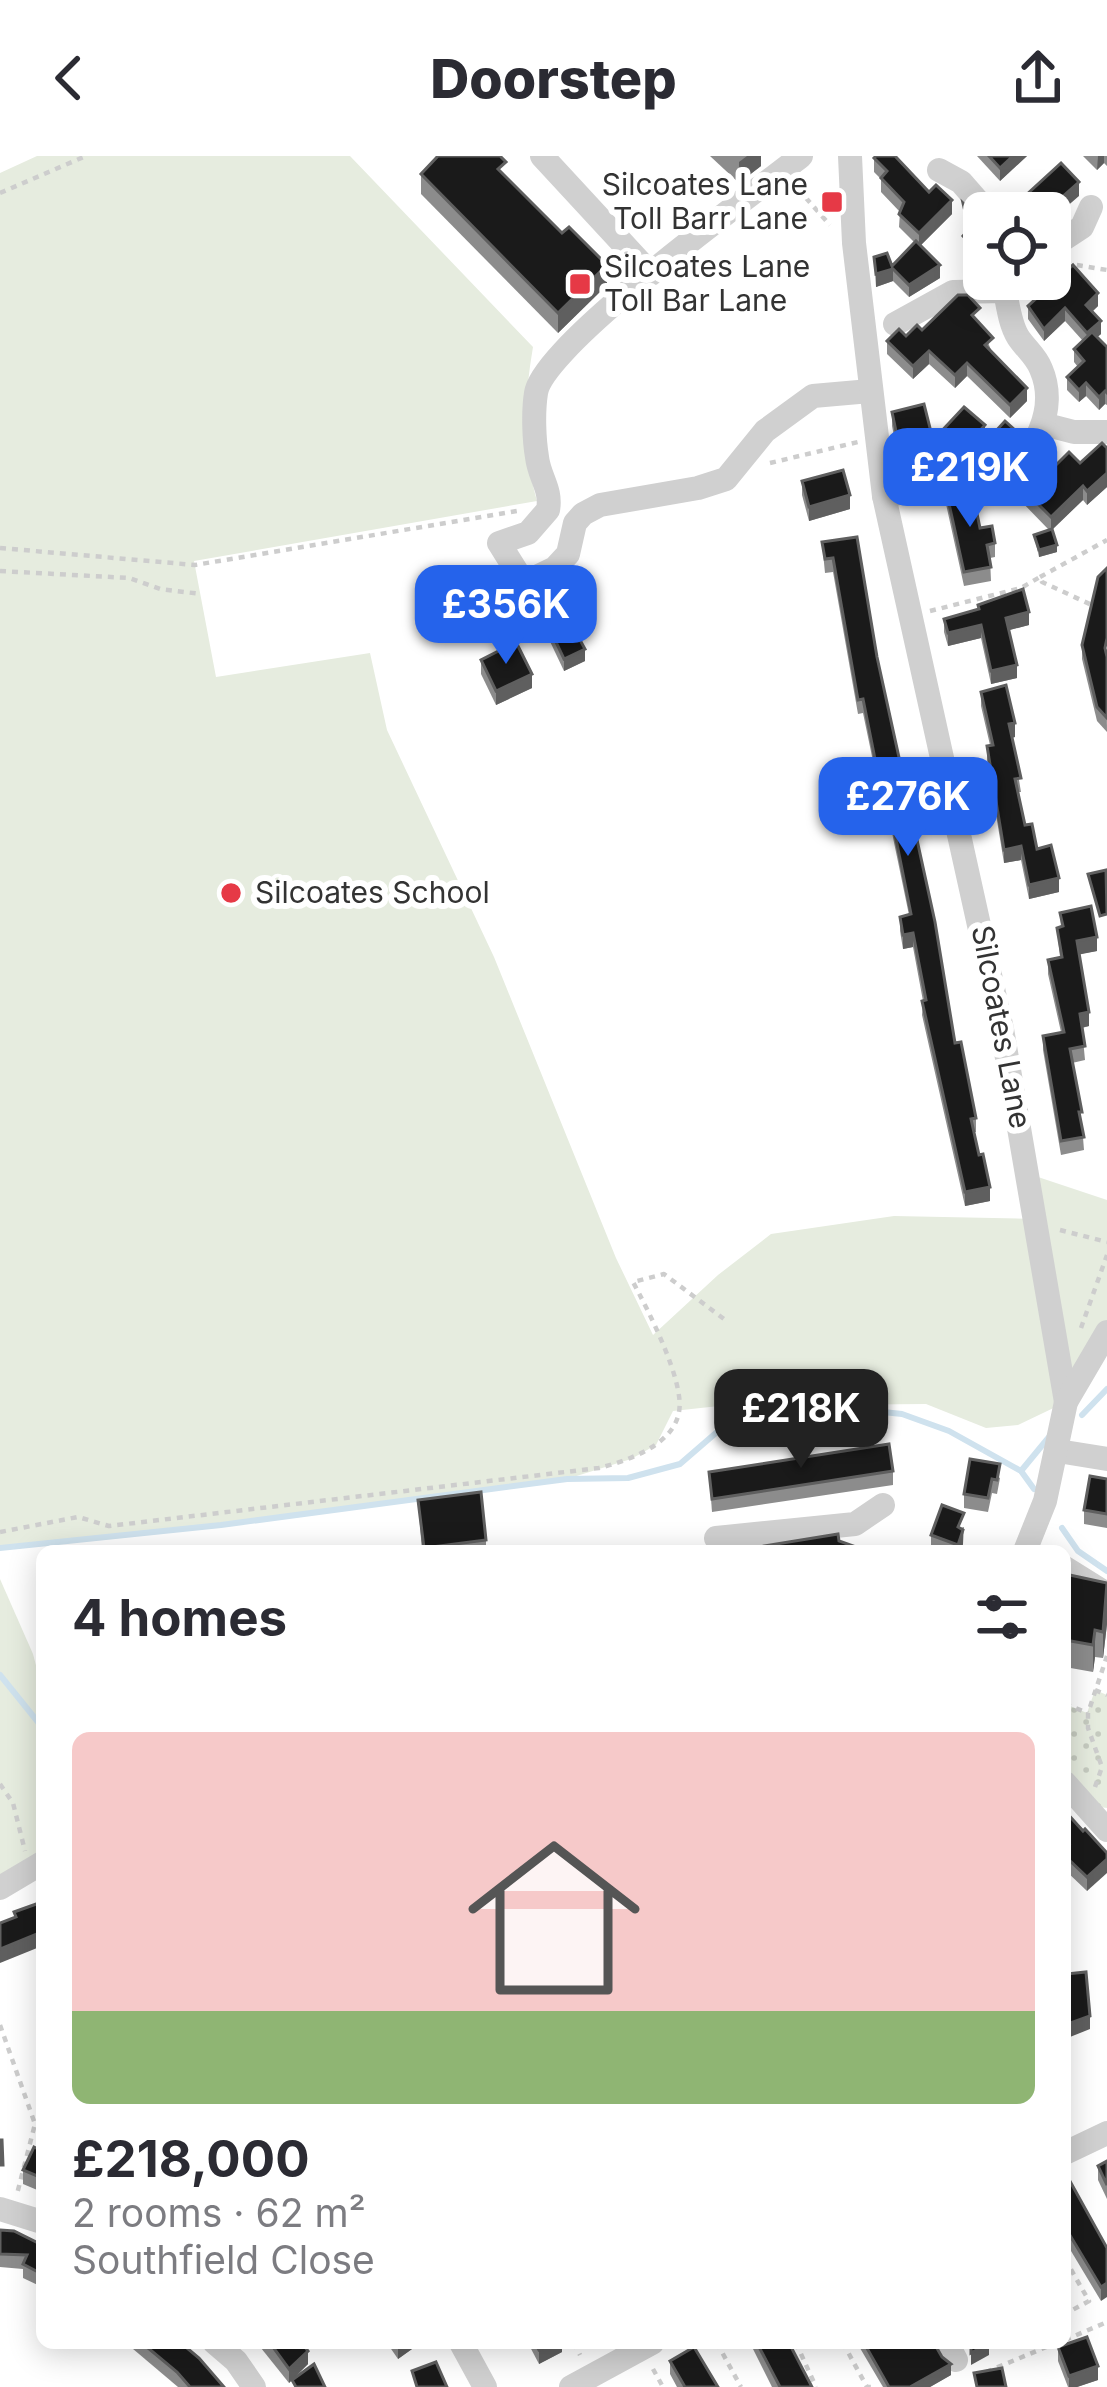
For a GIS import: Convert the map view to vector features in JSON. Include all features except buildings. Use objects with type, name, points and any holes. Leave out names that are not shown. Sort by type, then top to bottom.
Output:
[{"type":"street","points":[[542,156],[569,165],[651,274]]},
{"type":"street","name":"Silcoates Lane","points":[[850,156],[850,194],[884,496],[965,850],[1039,1224],[1066,1402]]},
{"type":"street","points":[[792,163],[590,325],[547,368],[535,394],[536,455],[546,481],[548,506],[540,523],[528,533],[499,543],[524,583],[555,568],[568,554],[575,523],[583,514],[600,505],[726,479],[765,431],[813,396],[870,391]]},
{"type":"street","points":[[939,170],[970,192]]},
{"type":"street","points":[[1071,234],[1082,227],[1091,207]]},
{"type":"street","points":[[895,324],[963,291]]},
{"type":"street","points":[[884,496],[998,474],[1025,457],[1043,424],[1043,373],[1014,329],[1005,300]]},
{"type":"street","points":[[1043,424],[1074,432],[1107,432]]},
{"type":"street","points":[[1031,1545],[1046,1501],[1066,1402],[1107,1332]]},
{"type":"street","points":[[1058,1451],[1107,1459]]},
{"type":"street","points":[[729,1542],[856,1533],[883,1505]]},
{"type":"street","points":[[1071,1572],[1107,1594]]},
{"type":"street","points":[[1071,1787],[1097,1806],[1107,1830]]},
{"type":"street","points":[[0,1888],[36,1867]]},
{"type":"street","points":[[1071,2150],[1107,2133]]},
{"type":"street","points":[[6,2210],[36,2220]]},
{"type":"street","points":[[222,2349],[254,2387]]},
{"type":"street","points":[[464,2349],[485,2387]]},
{"type":"street","points":[[571,2387],[641,2349]]},
{"type":"path","points":[[0,193],[86,156]]},
{"type":"path","points":[[792,163],[843,242]]},
{"type":"path","points":[[1071,263],[1107,270]]},
{"type":"path","points":[[731,473],[875,438]]},
{"type":"path","points":[[0,548],[195,565],[548,506]]},
{"type":"path","points":[[910,616],[1021,588],[1107,540]]},
{"type":"path","points":[[0,571],[129,578],[160,590],[200,594]]},
{"type":"path","points":[[1040,577],[1107,612]]},
{"type":"path","points":[[1039,1224],[1107,1242]]},
{"type":"path","points":[[1077,1339],[1107,1255]]},
{"type":"path","points":[[0,1532],[78,1517],[109,1526],[598,1468],[630,1460],[660,1440],[676,1423],[681,1408],[660,1332],[633,1282],[664,1274],[728,1322]]},
{"type":"path","points":[[1097,1806],[1102,1767],[1088,1728],[1088,1713],[1107,1656]]},
{"type":"path","points":[[1095,1690],[1107,1695]]},
{"type":"path","points":[[1071,1706],[1088,1713]]},
{"type":"path","points":[[0,1784],[13,1803],[36,1867]]},
{"type":"path","points":[[0,2025],[35,2124],[6,2210]]},
{"type":"path","points":[[1071,2270],[1088,2301],[1071,2311]]},
{"type":"path","points":[[1071,2337],[1107,2322]]},
{"type":"path","points":[[720,2349],[741,2387]]},
{"type":"path","points":[[799,2349],[817,2387]]},
{"type":"path","points":[[846,2349],[871,2387]]},
{"type":"path","points":[[984,2372],[1042,2349]]},
{"type":"shaded area","name":"Silcoates School","points":[[37,156],[350,156],[533,347],[526,424],[537,501],[194,561],[216,677],[370,653],[387,730],[494,957],[616,1258],[653,1335],[771,1234],[894,1216],[1036,1219],[1029,1174],[1107,1200],[1107,1332],[1066,1402],[1018,1425],[986,1428],[926,1404],[719,1406],[673,1411],[656,1445],[631,1459],[567,1479],[221,1525],[0,1548],[0,173]]},
{"type":"shaded area","points":[[0,1579],[36,1665],[36,1867],[0,1888]]},
{"type":"shaded area","points":[[1095,1690],[1107,1695],[1107,1808],[1086,1805],[1071,1789],[1071,1706],[1087,1713]]},
{"type":"waterway","points":[[1082,1415],[1107,1389]]},
{"type":"waterway","points":[[0,1548],[221,1525],[567,1479],[628,1478],[680,1464],[717,1432],[864,1410],[902,1414],[949,1431],[1021,1471],[1034,1489]]},
{"type":"waterway","points":[[1021,1471],[1049,1437]]},
{"type":"waterway","points":[[1062,1528],[1078,1551],[1107,1571]]},
{"type":"waterway","points":[[0,1675],[36,1720]]},
{"type":"place","name":"Silcoates Lane Toll Barr Lane","points":[[832,202]]},
{"type":"place","name":"Silcoates Lane Toll Bar Lane","points":[[580,284]]},
{"type":"place","name":"Silcoates School","points":[[231,893]]}]
